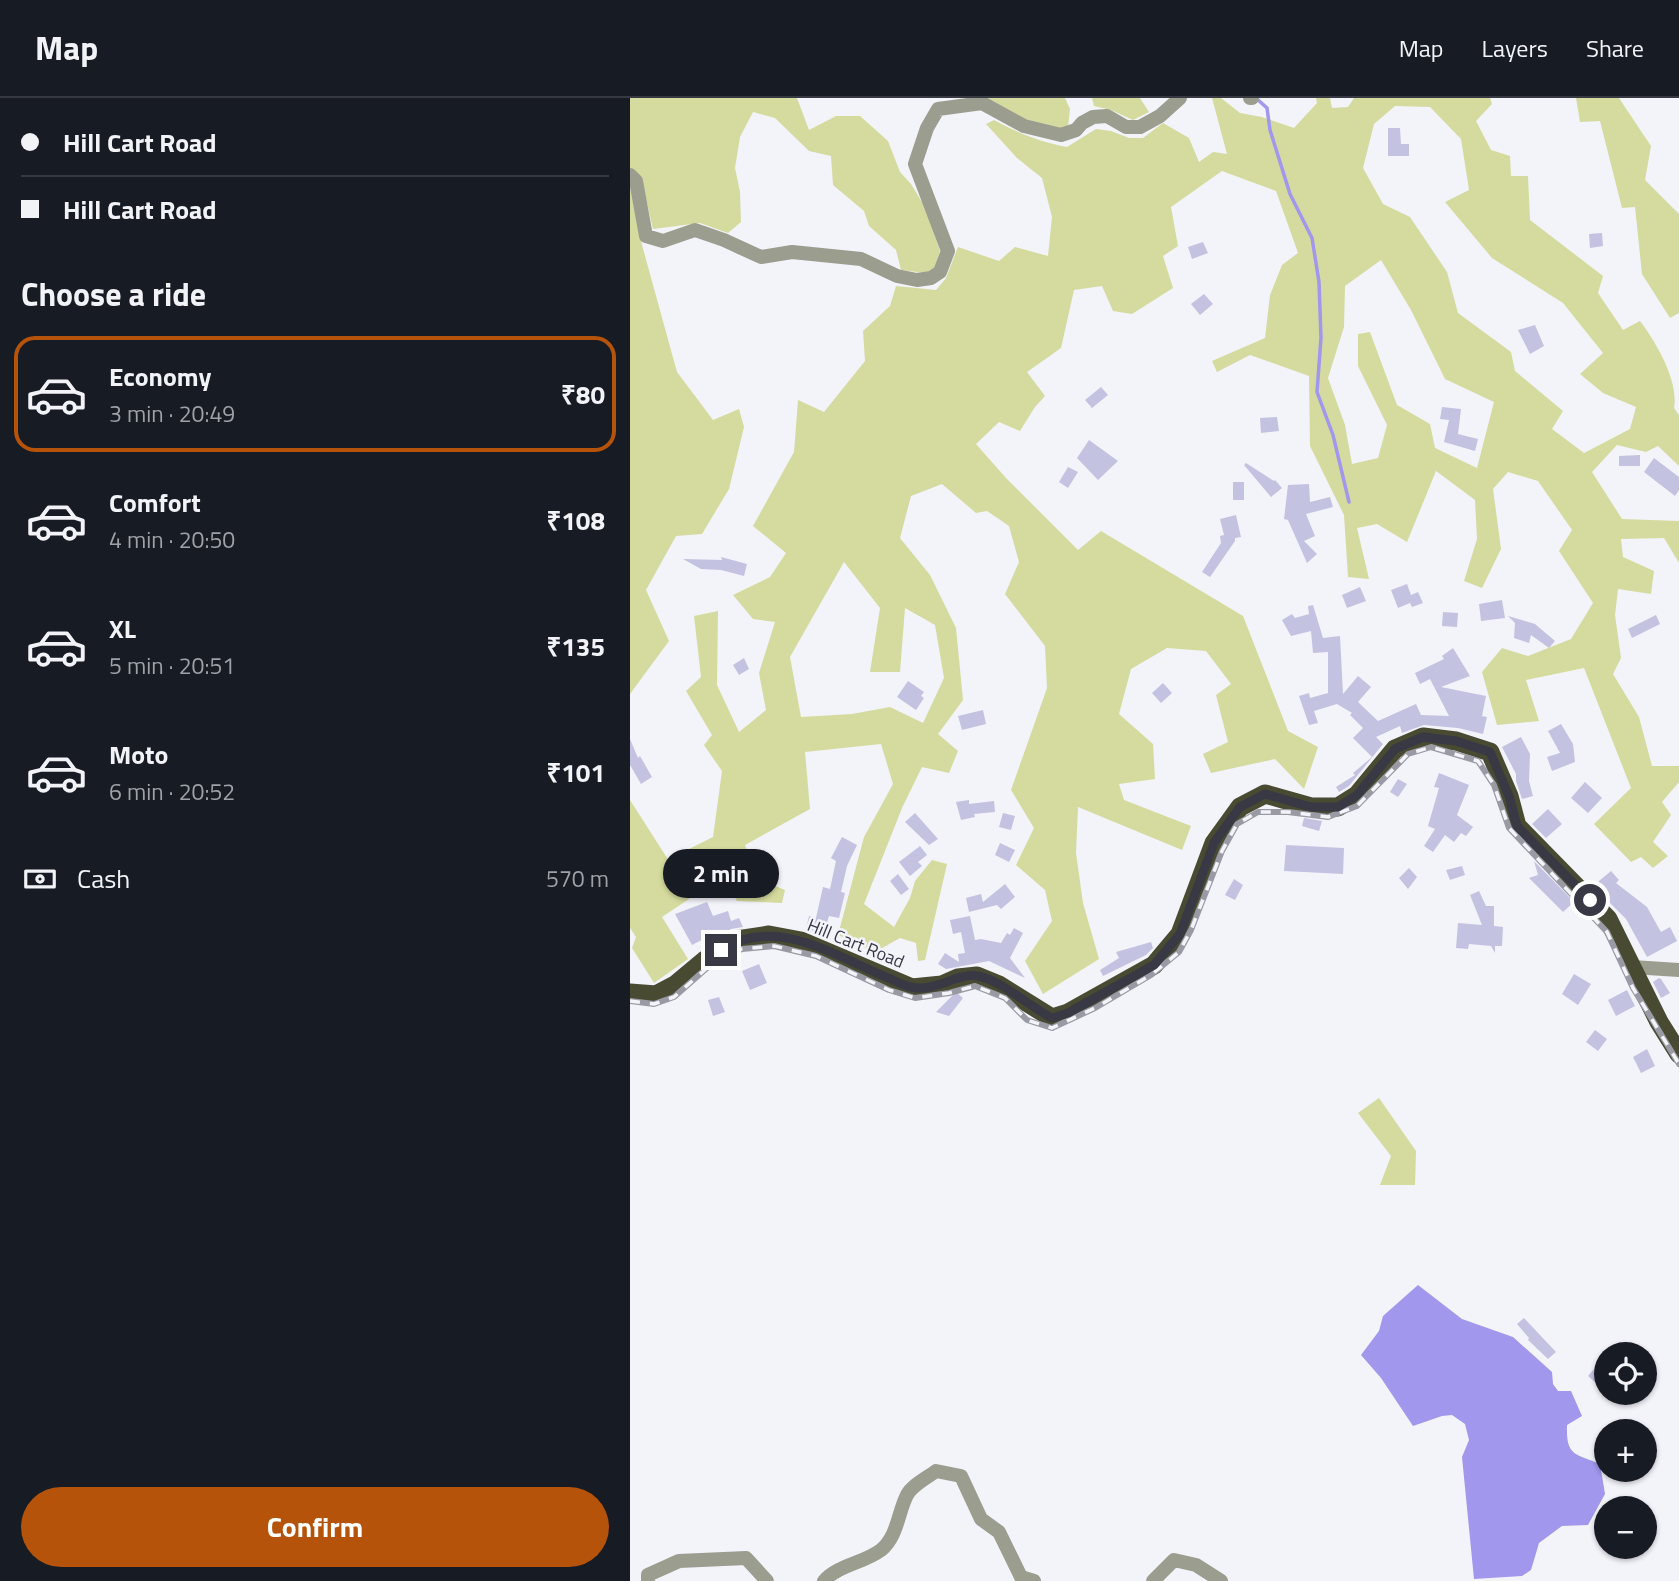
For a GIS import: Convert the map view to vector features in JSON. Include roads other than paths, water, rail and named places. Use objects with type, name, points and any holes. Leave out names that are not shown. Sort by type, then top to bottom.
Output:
[{"type":"highway","name":"Hill Cart Road","points":[[630,993],[656,995],[675,985],[705,960],[737,940],[769,935],[801,941],[912,988],[942,985],[958,978],[977,976],[999,985],[1052,1018],[1068,1013],[1154,965],[1180,934],[1214,843],[1240,807],[1265,794],[1311,807],[1338,807],[1357,795],[1395,749],[1423,737],[1456,741],[1490,752],[1509,796],[1517,826],[1608,919],[1659,1022],[1679,1055]]},
{"type":"street","points":[[630,175],[636,181],[646,236],[663,241],[695,230],[761,257],[792,252],[861,259],[897,276],[917,280],[931,278],[940,272],[948,251],[915,163],[927,128],[938,109],[982,103],[1024,126],[1060,135],[1076,130],[1082,122],[1093,117],[1107,116],[1126,127],[1139,127],[1160,116],[1180,98]]},
{"type":"street","points":[[1632,967],[1679,970]]},
{"type":"street","points":[[824,1581],[830,1574],[883,1549],[896,1528],[908,1492],[936,1471],[961,1476],[981,1520],[999,1532],[1021,1577],[1034,1581]]},
{"type":"street","points":[[648,1581],[648,1575],[679,1561],[746,1558],[767,1581]]},
{"type":"street","points":[[1153,1581],[1174,1560],[1196,1565],[1221,1581]]},
{"type":"waterway","points":[[1257,99],[1267,108],[1270,130],[1290,194],[1312,238],[1319,282],[1321,338],[1317,392],[1333,435],[1349,502]]},
{"type":"railway","points":[[630,1001],[654,1004],[674,997],[716,960],[742,949],[774,946],[816,956],[889,990],[915,998],[975,986],[1005,998],[1027,1020],[1052,1028],[1095,1008],[1151,975],[1179,952],[1191,930],[1222,851],[1237,824],[1258,812],[1288,812],[1328,817],[1357,806],[1408,754],[1431,747],[1478,761],[1494,785],[1509,828],[1607,932],[1633,988],[1679,1064]]}]
